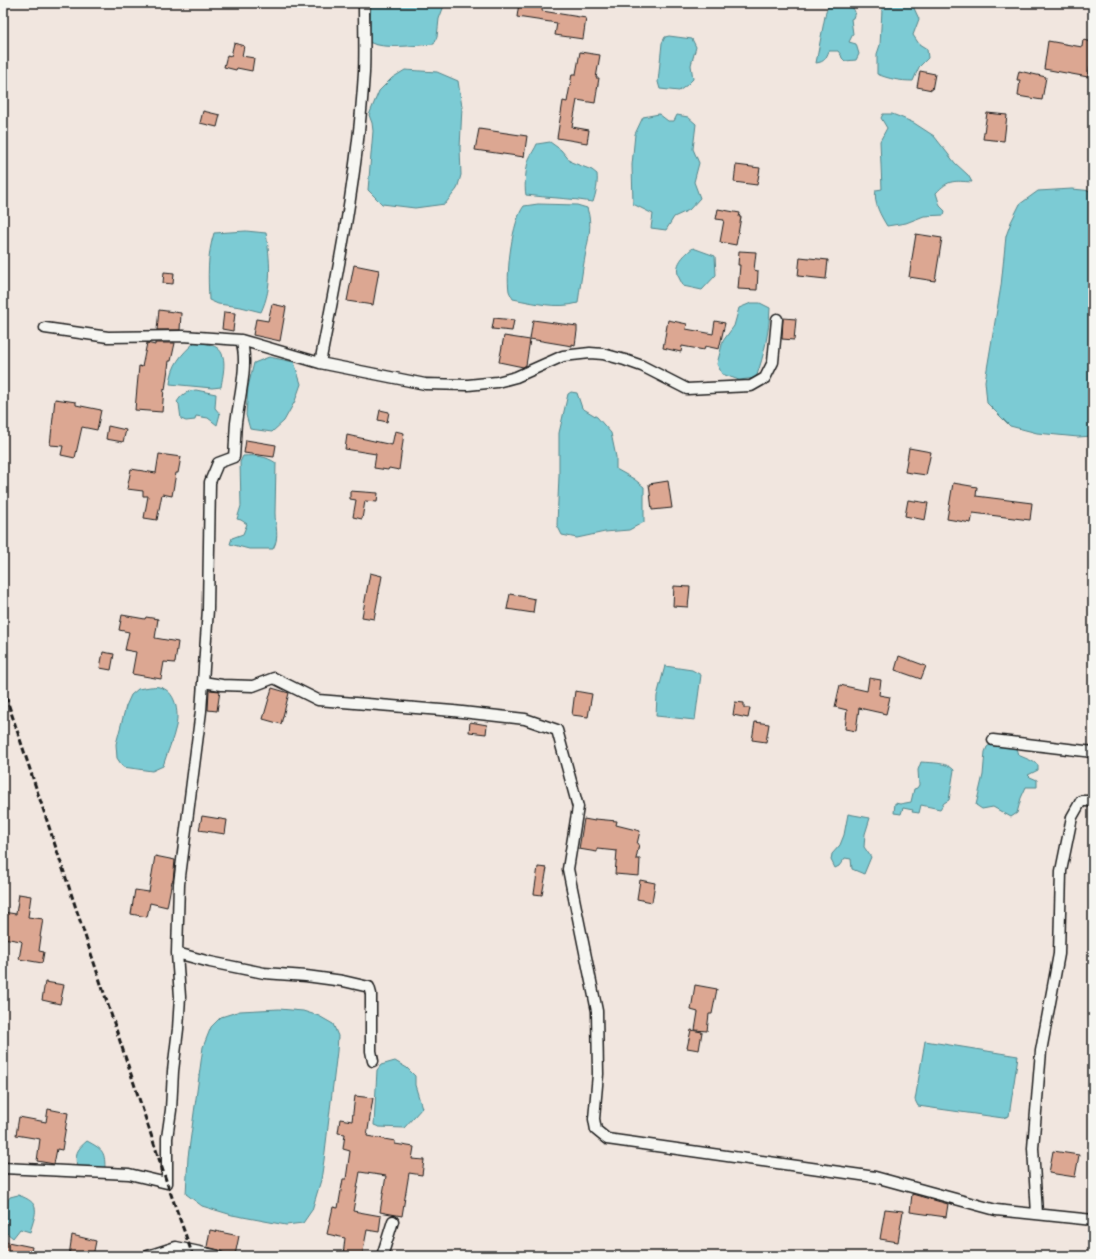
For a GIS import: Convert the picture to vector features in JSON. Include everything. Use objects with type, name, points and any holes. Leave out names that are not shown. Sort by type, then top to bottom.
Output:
[{"type":"street","points":[[320,363],[338,271],[354,171],[364,72],[364,3]]},
{"type":"street","points":[[45,328],[108,337],[183,336],[241,340],[320,363],[425,384],[468,385],[497,382],[516,377],[563,356],[590,353],[603,354],[636,364],[687,389],[751,386],[765,378],[773,362],[777,319]]},
{"type":"street","points":[[3,1168],[129,1174],[167,1183],[167,1138],[171,1110],[180,997],[177,953],[179,884],[201,711],[208,609],[207,592],[210,482],[218,463],[234,457],[236,424],[243,380],[244,348],[241,340]]},
{"type":"street","points":[[203,682],[222,686],[253,686],[274,678],[318,700],[453,711],[525,719],[557,730],[578,807],[568,869],[597,1011],[598,1074],[594,1119],[596,1130],[607,1139],[875,1177],[996,1210],[1093,1220]]},
{"type":"street","points":[[993,740],[1093,752]]},
{"type":"street","points":[[1037,1214],[1034,1140],[1041,1051],[1059,954],[1061,871],[1072,817],[1081,801],[1093,801]]},
{"type":"street","points":[[177,953],[264,974],[306,976],[343,981],[369,987],[371,994],[373,1061]]},
{"type":"street","points":[[382,1256],[393,1221]]},
{"type":"street","points":[[148,1256],[176,1247],[218,1256]]},
{"type":"water","points":[[371,3],[445,3],[439,19],[437,37],[434,44],[383,46],[369,42]]},
{"type":"water","points":[[833,3],[853,8],[855,12],[853,18],[851,19],[853,34],[849,42],[856,44],[859,54],[856,60],[845,61],[838,51],[829,51],[823,61],[816,63],[826,11],[829,5]]},
{"type":"water","points":[[886,3],[902,3],[913,6],[919,19],[913,35],[919,44],[927,49],[928,58],[919,67],[913,81],[904,81],[877,74],[877,54],[880,45],[882,10]]},
{"type":"water","points":[[669,36],[692,39],[696,47],[691,65],[693,79],[679,91],[660,89],[658,82],[662,43],[665,37]]},
{"type":"water","points":[[405,70],[437,72],[458,81],[462,107],[460,148],[461,175],[457,189],[445,204],[415,208],[382,204],[368,190],[373,131],[369,115],[379,91],[392,78]]},
{"type":"water","points":[[659,114],[668,121],[674,121],[677,115],[688,117],[696,124],[693,149],[699,163],[694,182],[700,198],[689,210],[674,217],[666,230],[651,228],[653,214],[633,204],[632,165],[635,134],[643,117]]},
{"type":"water","points":[[883,114],[892,114],[914,123],[934,136],[955,163],[968,175],[972,182],[961,181],[948,183],[936,193],[940,206],[945,211],[944,215],[924,216],[906,223],[887,226],[882,218],[878,209],[875,195],[876,190],[882,189],[880,141],[887,128],[881,118]]},
{"type":"water","points":[[550,142],[561,150],[571,162],[592,170],[597,174],[593,202],[526,195],[525,187],[527,167],[530,157],[537,144]]},
{"type":"water","points":[[1072,189],[1093,191],[1093,436],[1078,437],[1037,433],[1010,426],[987,403],[985,381],[1001,286],[1006,236],[1011,222],[1020,204],[1038,191]]},
{"type":"water","points":[[538,204],[577,205],[587,208],[590,221],[589,232],[578,303],[570,305],[537,304],[513,299],[509,292],[509,260],[516,223],[524,206]]},
{"type":"water","points":[[246,231],[266,233],[270,273],[265,302],[261,312],[241,307],[218,304],[209,300],[209,258],[214,233]]},
{"type":"water","points":[[693,248],[715,256],[716,275],[702,290],[683,286],[678,276],[677,270],[679,263]]},
{"type":"water","points":[[751,303],[760,303],[770,308],[767,335],[764,352],[756,378],[739,380],[722,374],[717,364],[723,341],[734,326],[739,308]]},
{"type":"water","points":[[195,342],[211,345],[221,352],[224,369],[221,387],[212,388],[170,384],[175,365],[185,351]]},
{"type":"water","points":[[269,357],[294,362],[301,384],[295,401],[284,421],[272,432],[250,429],[246,415],[248,387],[254,363]]},
{"type":"water","points":[[196,390],[216,394],[215,408],[220,414],[217,425],[208,418],[196,416],[195,420],[186,421],[181,419],[179,404],[177,402],[185,393]]},
{"type":"water","points":[[571,392],[577,393],[582,408],[597,417],[611,433],[616,457],[616,469],[634,479],[644,487],[644,522],[629,530],[605,532],[577,538],[562,535],[557,525],[559,433],[568,394]]},
{"type":"water","points":[[243,456],[260,456],[276,463],[275,513],[277,536],[273,549],[249,549],[230,544],[232,538],[243,534],[247,524],[237,519],[241,506],[240,462]]},
{"type":"water","points":[[665,666],[692,670],[701,675],[695,720],[656,716],[657,696]]},
{"type":"water","points":[[150,687],[165,689],[173,697],[177,721],[172,741],[163,766],[152,771],[123,767],[117,758],[116,744],[126,706],[131,695],[138,689]]},
{"type":"water","points":[[991,744],[1012,744],[1016,748],[1018,755],[1038,765],[1038,770],[1028,775],[1037,780],[1037,787],[1026,787],[1017,813],[1011,817],[993,807],[982,809],[976,805],[983,775],[985,752],[987,747]]},
{"type":"water","points":[[921,762],[943,764],[954,770],[949,800],[944,803],[940,809],[921,805],[919,813],[903,808],[901,814],[894,813],[895,803],[900,804],[911,802],[914,789],[919,785],[918,770]]},
{"type":"water","points":[[848,814],[870,818],[865,834],[864,847],[871,857],[864,874],[852,869],[851,859],[845,858],[839,866],[835,868],[831,860],[832,854],[840,845],[844,835]]},
{"type":"water","points":[[279,1009],[303,1011],[319,1016],[333,1024],[338,1036],[321,1180],[312,1210],[303,1223],[286,1225],[232,1215],[202,1206],[186,1194],[188,1157],[203,1047],[211,1027],[221,1017],[240,1011]]},
{"type":"water","points":[[925,1041],[1018,1056],[1009,1116],[1003,1118],[918,1106],[915,1100]]},
{"type":"water","points":[[395,1061],[407,1068],[415,1076],[415,1085],[422,1108],[404,1128],[379,1127],[374,1125],[377,1070],[381,1065]]},
{"type":"water","points":[[87,1141],[100,1149],[102,1152],[105,1160],[105,1171],[77,1168],[76,1159],[78,1150]]},
{"type":"water","points":[[18,1195],[31,1201],[34,1205],[35,1214],[30,1232],[20,1229],[13,1238],[3,1230],[8,1223],[4,1220],[4,1211],[8,1207],[8,1200],[10,1197]]},
{"type":"building","points":[[519,3],[543,3],[542,11],[586,18],[583,39],[555,35],[557,23],[517,17]]},
{"type":"building","points":[[1083,40],[1093,42],[1093,67],[1090,66],[1088,77],[1044,69],[1048,41],[1082,47]]},
{"type":"building","points":[[234,43],[244,46],[242,56],[254,58],[252,71],[237,68],[236,70],[224,67],[227,55],[231,56]]},
{"type":"building","points":[[580,52],[600,55],[596,78],[599,78],[595,103],[577,100],[572,127],[589,130],[587,143],[557,138],[563,101],[567,102],[572,74],[576,74]]},
{"type":"building","points":[[920,71],[935,74],[932,90],[917,87]]},
{"type":"building","points":[[1019,71],[1046,77],[1042,100],[1018,96],[1020,80],[1017,80]]},
{"type":"building","points":[[203,111],[220,115],[217,127],[200,123]]},
{"type":"building","points":[[987,113],[1007,115],[1004,141],[983,139]]},
{"type":"building","points":[[479,129],[527,136],[524,157],[475,150]]},
{"type":"building","points":[[736,165],[760,168],[757,185],[734,182]]},
{"type":"building","points":[[718,209],[740,213],[739,217],[741,217],[736,245],[720,242],[724,220],[716,219]]},
{"type":"building","points":[[916,234],[942,238],[935,281],[909,277]]},
{"type":"building","points":[[739,251],[756,252],[754,270],[758,271],[757,290],[738,289],[740,265],[738,265]]},
{"type":"building","points":[[800,257],[828,260],[826,279],[798,276]]},
{"type":"building","points":[[354,265],[379,270],[373,305],[347,301]]},
{"type":"building","points":[[164,272],[174,273],[173,284],[163,283]]},
{"type":"building","points":[[272,304],[286,307],[280,341],[253,335],[256,319],[268,321]]},
{"type":"building","points":[[159,310],[181,313],[180,330],[157,330]]},
{"type":"building","points":[[224,312],[235,313],[233,331],[222,329]]},
{"type":"building","points":[[494,318],[514,320],[512,331],[492,329]]},
{"type":"building","points":[[783,318],[796,319],[794,340],[782,339]]},
{"type":"building","points":[[533,320],[577,326],[575,345],[572,344],[572,346],[530,339]]},
{"type":"building","points":[[668,320],[687,324],[686,329],[713,334],[715,321],[725,323],[719,349],[705,346],[704,350],[682,346],[681,352],[663,348]]},
{"type":"building","points":[[504,336],[530,340],[526,365],[523,367],[499,362]]},
{"type":"building","points":[[147,343],[155,345],[155,343],[175,343],[171,361],[169,361],[162,412],[135,410],[139,366],[142,367]]},
{"type":"building","points":[[55,399],[76,402],[76,405],[101,410],[97,430],[82,427],[75,458],[61,455],[63,446],[50,445]]},
{"type":"building","points":[[380,410],[389,412],[387,422],[378,420]]},
{"type":"building","points":[[108,426],[126,430],[123,442],[106,439]]},
{"type":"building","points":[[395,431],[404,433],[399,470],[374,468],[376,454],[345,449],[347,435],[392,445]]},
{"type":"building","points":[[246,440],[276,445],[274,457],[244,453]]},
{"type":"building","points":[[909,448],[931,452],[926,475],[905,472]]},
{"type":"building","points":[[159,454],[181,457],[178,473],[176,473],[172,496],[162,494],[157,520],[144,518],[148,496],[143,496],[143,491],[127,489],[131,469],[156,473]]},
{"type":"building","points":[[668,481],[672,508],[652,510],[649,484]]},
{"type":"building","points":[[953,483],[977,487],[976,496],[1032,503],[1030,520],[973,513],[971,523],[947,519]]},
{"type":"building","points":[[350,491],[378,493],[377,502],[365,501],[362,519],[353,517],[356,500],[350,499]]},
{"type":"building","points":[[908,500],[928,503],[925,520],[905,516]]},
{"type":"building","points":[[370,573],[382,576],[374,619],[362,617]]},
{"type":"building","points":[[674,586],[690,587],[688,607],[673,606]]},
{"type":"building","points":[[510,594],[535,599],[533,613],[507,609]]},
{"type":"building","points":[[122,615],[145,619],[146,617],[158,619],[155,638],[178,642],[175,663],[164,662],[161,679],[132,674],[136,652],[125,650],[129,632],[119,630]]},
{"type":"building","points":[[103,652],[114,654],[111,670],[100,668]]},
{"type":"building","points":[[899,656],[926,666],[921,679],[895,670]]},
{"type":"building","points":[[869,678],[881,680],[879,695],[890,697],[886,714],[859,708],[856,731],[845,729],[847,710],[835,707],[840,685],[867,691]]},
{"type":"building","points":[[272,688],[289,693],[281,724],[263,719]]},
{"type":"building","points":[[209,690],[220,691],[217,711],[208,710]]},
{"type":"building","points":[[575,691],[592,694],[588,717],[572,715]]},
{"type":"building","points":[[735,702],[744,703],[744,708],[750,708],[748,718],[733,715]]},
{"type":"building","points":[[470,722],[487,725],[486,734],[469,732]]},
{"type":"building","points":[[755,722],[769,724],[766,742],[752,740]]},
{"type":"building","points":[[202,816],[227,820],[225,834],[199,830]]},
{"type":"building","points":[[584,819],[595,821],[595,819],[617,821],[616,825],[640,831],[636,859],[640,859],[639,876],[615,874],[617,851],[597,849],[597,852],[579,849]]},
{"type":"building","points":[[155,856],[175,860],[173,881],[167,907],[150,903],[147,917],[131,914],[135,890],[149,892]]},
{"type":"building","points":[[538,867],[547,868],[542,895],[534,894]]},
{"type":"building","points":[[640,880],[655,883],[652,902],[637,899]]},
{"type":"building","points":[[19,894],[31,896],[28,917],[43,919],[39,951],[44,952],[42,963],[19,959],[22,942],[3,938],[3,912],[16,914]]},
{"type":"building","points":[[45,982],[64,985],[60,1004],[42,1000]]},
{"type":"building","points":[[695,985],[717,989],[712,1014],[709,1014],[707,1031],[695,1030],[698,1012],[691,1010]]},
{"type":"building","points":[[691,1030],[702,1032],[699,1050],[687,1048]]},
{"type":"building","points":[[355,1096],[373,1098],[367,1136],[395,1141],[395,1144],[414,1147],[412,1159],[424,1160],[422,1175],[409,1173],[402,1216],[380,1212],[386,1176],[360,1172],[353,1211],[381,1216],[379,1232],[367,1230],[362,1256],[343,1256],[345,1238],[327,1234],[333,1207],[338,1208],[343,1179],[346,1179],[350,1151],[343,1149],[345,1134],[338,1133],[340,1119],[352,1121]]},
{"type":"building","points":[[48,1109],[68,1113],[62,1150],[57,1149],[54,1164],[37,1161],[40,1139],[16,1135],[19,1117],[46,1122]]},
{"type":"building","points":[[1053,1151],[1079,1155],[1075,1177],[1049,1173]]},
{"type":"building","points":[[912,1194],[948,1204],[946,1217],[910,1212]]},
{"type":"building","points":[[885,1209],[903,1211],[898,1242],[880,1239]]},
{"type":"building","points":[[210,1230],[239,1236],[235,1255],[223,1253],[219,1250],[207,1247]]},
{"type":"building","points":[[72,1235],[96,1241],[93,1256],[69,1256]]},
{"type":"building","points":[[3,1241],[32,1247],[30,1256],[3,1256]]},
{"type":"railway","points":[[3,688],[167,1183],[193,1256]]}]
